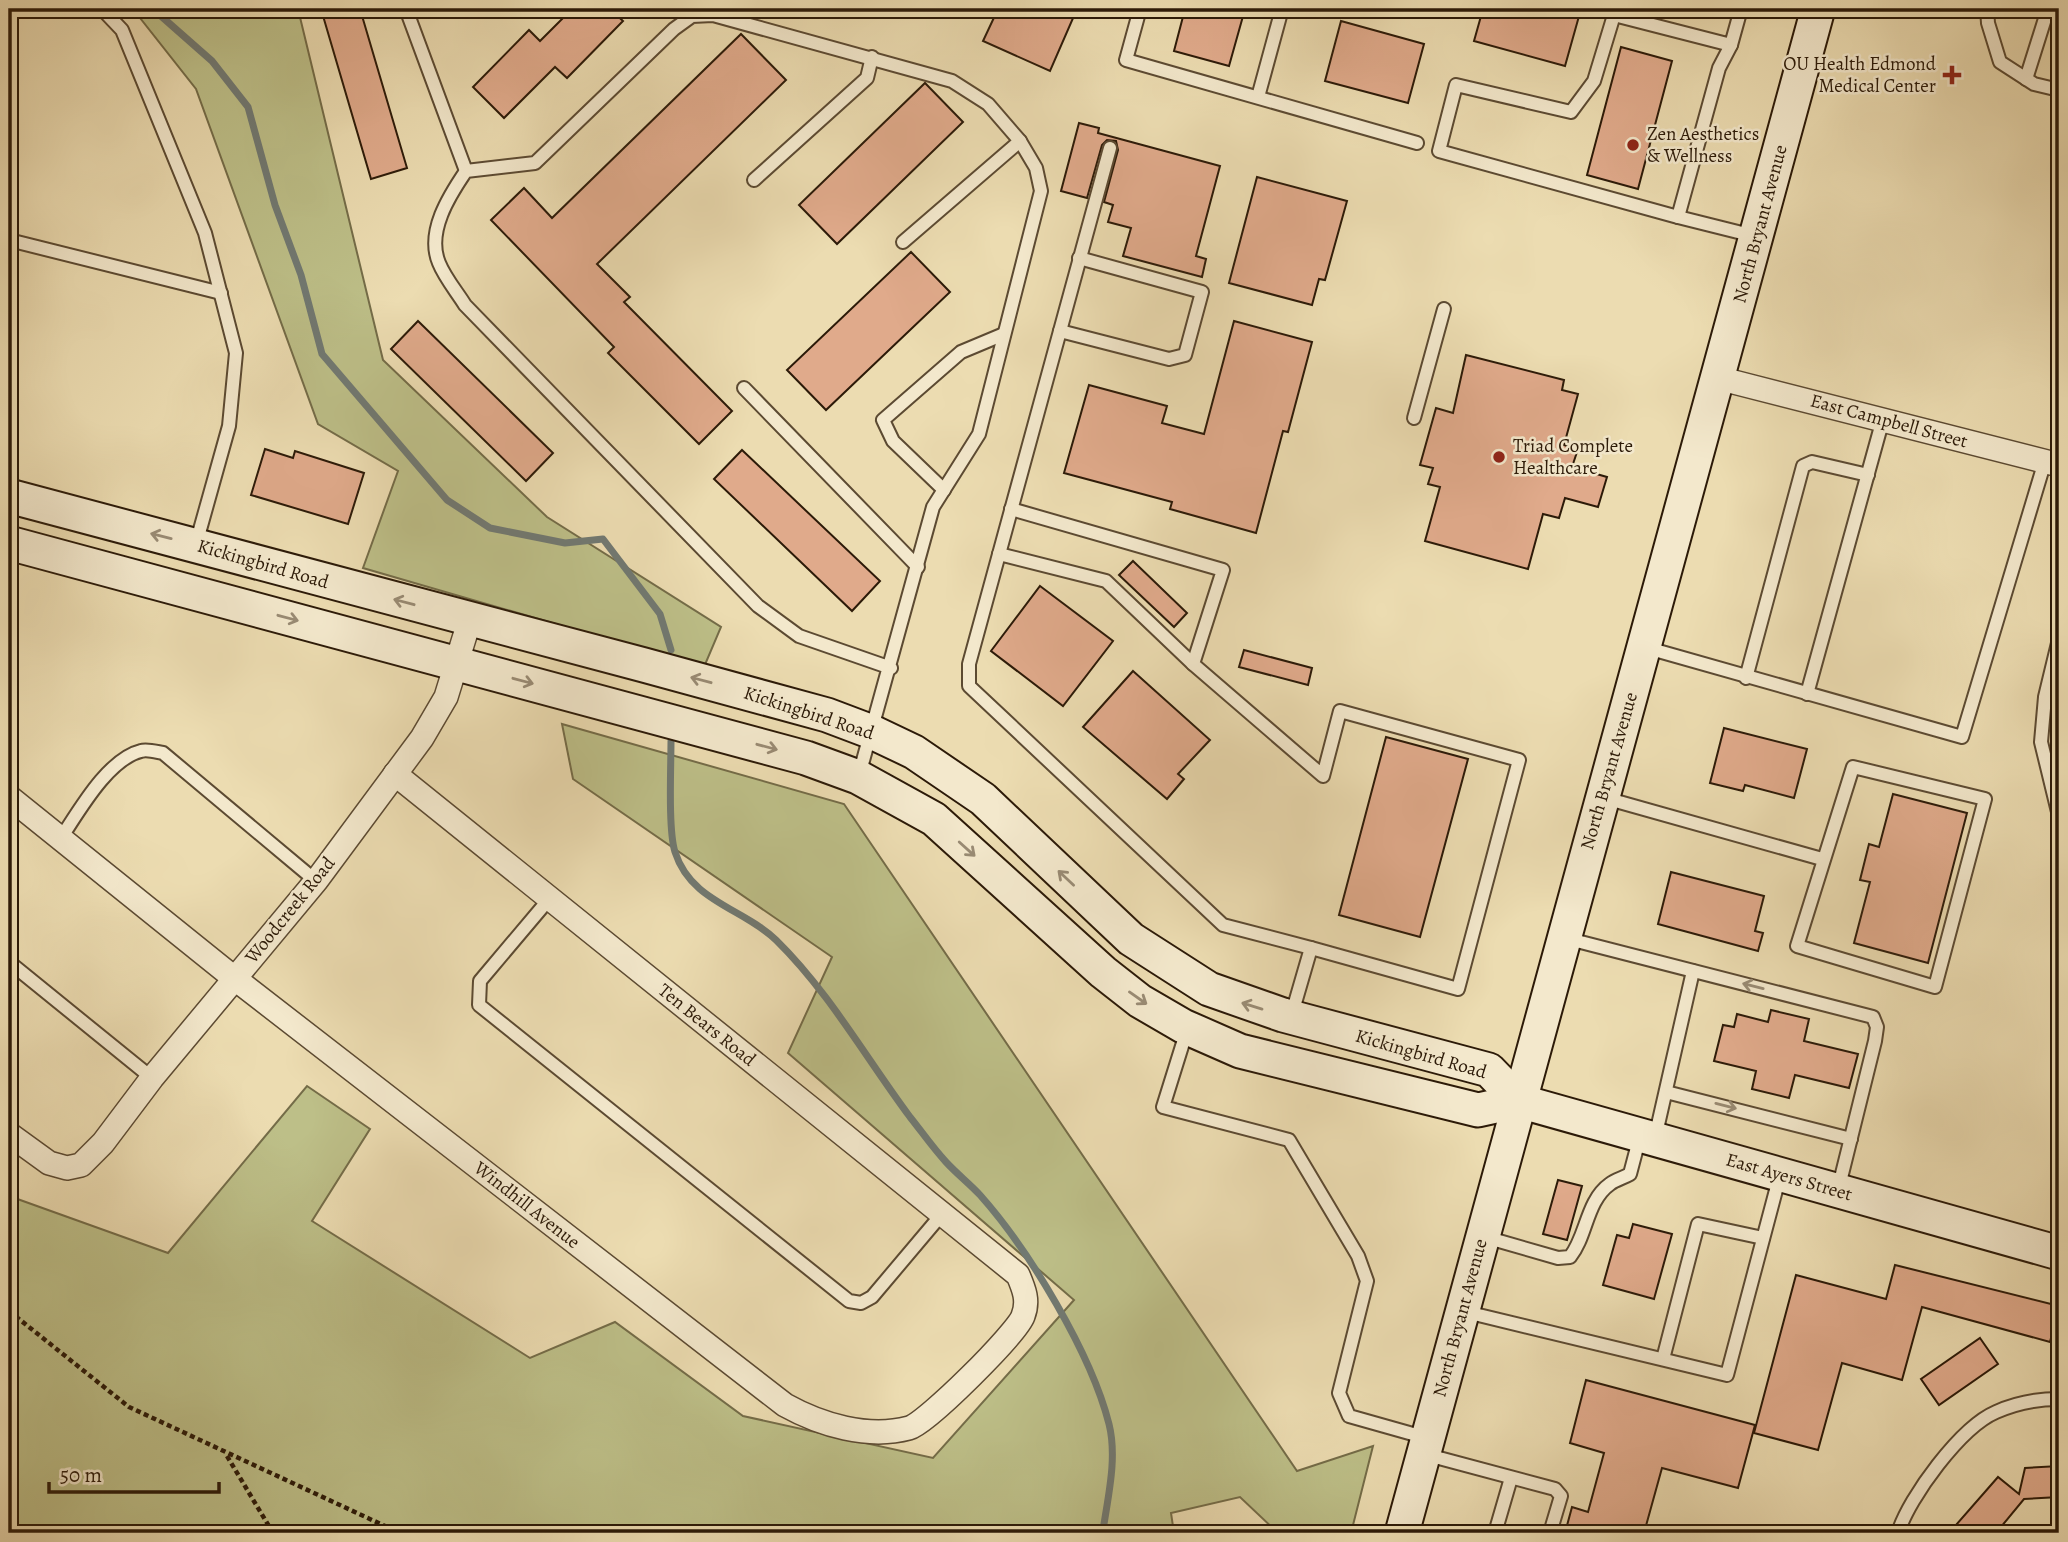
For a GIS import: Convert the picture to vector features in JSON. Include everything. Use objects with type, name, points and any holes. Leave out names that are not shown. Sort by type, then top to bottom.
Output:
[{"type":"street","name":"North Bryant Avenue","points":[[1402,1533],[1818,9]]},
{"type":"street","name":"East Campbell Street","points":[[1718,378],[2052,463]]},
{"type":"street","name":"Kickingbird Road","points":[[9,496],[827,715],[872,732],[914,752],[983,799],[1131,939],[1175,970],[1243,1003],[1489,1070],[1518,1101]]},
{"type":"street","points":[[85,564],[95,519]]},
{"type":"street","name":"Kickingbird Road","points":[[9,543],[806,758],[858,777],[934,819],[1103,972],[1140,1000],[1188,1028],[1240,1051],[1478,1110],[1518,1101]]},
{"type":"street","points":[[246,607],[257,564]]},
{"type":"street","name":"Woodcreek Road","points":[[9,1134],[48,1163],[67,1168],[82,1165],[103,1143],[152,1078],[316,881],[422,738],[446,697],[470,619]]},
{"type":"street","name":"Ten Bears Road","points":[[395,774],[1018,1275]]},
{"type":"street","name":"Windhill Avenue","points":[[9,797],[234,978],[785,1405],[814,1421],[874,1432],[911,1428],[938,1410],[1023,1318],[1027,1296],[1018,1275]]},
{"type":"street","name":"East Ayers Street","points":[[1518,1101],[2059,1253]]},
{"type":"lane","points":[[102,9],[122,30],[205,233],[236,353],[229,426],[196,544]]},
{"type":"lane","points":[[406,9],[466,171]]},
{"type":"lane","points":[[1140,9],[1126,60],[1416,143]]},
{"type":"lane","points":[[1258,97],[1282,9]]},
{"type":"lane","points":[[1678,217],[1718,68],[1731,45],[1741,9]]},
{"type":"lane","points":[[1987,9],[1988,23],[2000,62],[2026,79],[2059,90]]},
{"type":"lane","points":[[2026,79],[2048,9]]},
{"type":"lane","points":[[1731,45],[1614,12],[1594,81],[1571,112],[1455,85],[1439,151],[1757,237]]},
{"type":"lane","points":[[858,777],[891,668],[933,507],[979,434],[1041,191],[1035,168],[1020,141],[988,104],[952,82],[872,57],[713,15],[692,16],[674,29],[535,163],[466,171],[446,201],[437,234],[438,261],[466,305],[758,606],[800,636],[891,668]]},
{"type":"lane","points":[[754,180],[867,78],[872,57]]},
{"type":"lane","points":[[903,242],[1020,141]]},
{"type":"lane","points":[[999,554],[1106,581],[1193,664],[1322,776],[1340,710],[1519,760],[1458,989],[1223,925],[969,686],[969,664],[1079,258],[1110,148]]},
{"type":"lane","points":[[9,240],[220,293]]},
{"type":"lane","points":[[1060,331],[1169,359],[1185,355],[1202,292],[1079,258]]},
{"type":"lane","points":[[1414,418],[1444,309]]},
{"type":"lane","points":[[944,490],[893,441],[883,420],[961,352],[1004,334]]},
{"type":"lane","points":[[744,388],[918,567]]},
{"type":"lane","points":[[1807,694],[1883,419]]},
{"type":"lane","points":[[1746,678],[1803,466],[1812,462],[1868,475]]},
{"type":"lane","points":[[1643,647],[1962,737],[2052,463]]},
{"type":"lane","points":[[1011,509],[1223,570],[1193,664]]},
{"type":"lane","points":[[2059,639],[2045,697],[2041,742],[2059,816]]},
{"type":"lane","points":[[61,838],[101,780],[122,761],[142,750],[163,753],[316,881]]},
{"type":"lane","points":[[1853,767],[1985,799],[1935,987],[1797,946],[1822,859],[1853,767]]},
{"type":"lane","points":[[1601,797],[1822,859]]},
{"type":"lane","points":[[550,898],[480,981],[478,1005],[849,1301],[861,1303],[872,1297],[942,1214]]},
{"type":"lane","points":[[1563,937],[1873,1017],[1877,1027],[1838,1191]]},
{"type":"lane","points":[[1291,1017],[1311,948]]},
{"type":"lane","points":[[9,962],[152,1078]]},
{"type":"lane","points":[[1482,1236],[1558,1258],[1570,1257],[1576,1250],[1596,1198],[1610,1184],[1630,1174],[1648,1136],[1665,1092],[1693,971]]},
{"type":"lane","points":[[1188,1028],[1163,1107],[1289,1140],[1358,1256],[1367,1281],[1339,1393],[1349,1416],[1511,1478],[1558,1492],[1561,1496],[1550,1533]]},
{"type":"lane","points":[[1665,1092],[1851,1139]]},
{"type":"lane","points":[[1462,1310],[1727,1375],[1780,1174]]},
{"type":"lane","points":[[1663,1359],[1699,1224],[1763,1238]]},
{"type":"lane","points":[[1899,1533],[1916,1497],[1947,1452],[1993,1412],[2035,1399],[2059,1399]]},
{"type":"lane","points":[[1495,1533],[1511,1478]]},
{"type":"path","points":[[9,1311],[129,1407],[226,1455],[400,1533]]},
{"type":"path","points":[[226,1455],[273,1533]]},
{"type":"green space","points":[[133,9],[298,9],[383,360],[547,517],[721,627],[704,667],[363,568],[398,471],[318,424],[196,89]]},
{"type":"green space","points":[[562,724],[844,804],[1297,1471],[1373,1446],[1351,1533],[1278,1533],[1240,1497],[1171,1513],[1174,1533],[9,1533],[9,1196],[168,1253],[307,1086],[370,1129],[312,1221],[530,1358],[615,1322],[743,1416],[933,1458],[1074,1300],[788,1053],[832,957],[573,779]]},
{"type":"building","points":[[321,9],[360,9],[407,168],[371,179]]},
{"type":"building","points":[[572,9],[610,9],[623,21],[567,78],[555,67],[504,118],[473,87],[529,30],[540,41]]},
{"type":"building","points":[[998,9],[1077,9],[1050,71],[983,41]]},
{"type":"building","points":[[1185,9],[1245,9],[1229,66],[1174,51]]},
{"type":"building","points":[[1483,9],[1581,9],[1565,66],[1474,41]]},
{"type":"building","points":[[1341,21],[1424,44],[1408,103],[1325,81]]},
{"type":"building","points":[[741,34],[786,80],[597,264],[630,297],[624,302],[732,411],[699,444],[608,353],[614,347],[491,220],[524,188],[552,218]]},
{"type":"building","points":[[1621,47],[1672,61],[1638,189],[1587,175]]},
{"type":"building","points":[[925,83],[963,122],[837,244],[799,205]]},
{"type":"building","points":[[1079,123],[1099,128],[1098,133],[1220,166],[1196,256],[1206,259],[1202,277],[1123,256],[1131,228],[1108,222],[1113,205],[1104,202],[1118,150],[1116,141],[1107,140],[1102,145],[1087,198],[1061,191]]},
{"type":"building","points":[[1257,177],[1347,201],[1325,280],[1319,279],[1312,305],[1229,283]]},
{"type":"building","points":[[911,252],[950,292],[826,410],[787,370]]},
{"type":"building","points":[[418,321],[553,453],[526,481],[391,349]]},
{"type":"building","points":[[1234,321],[1312,342],[1288,432],[1283,431],[1256,533],[1170,509],[1172,502],[1064,473],[1089,385],[1167,406],[1162,423],[1204,434]]},
{"type":"building","name":"Triad Complete Healthcare","points":[[1466,355],[1564,380],[1562,390],[1578,394],[1564,445],[1578,449],[1572,467],[1607,477],[1598,507],[1565,498],[1559,518],[1543,514],[1528,569],[1425,541],[1440,487],[1428,484],[1433,468],[1420,465],[1436,408],[1453,413]]},
{"type":"building","points":[[265,449],[293,458],[295,451],[364,473],[348,524],[251,495]]},
{"type":"building","points":[[742,450],[880,581],[852,611],[714,479]]},
{"type":"building","points":[[1133,561],[1187,613],[1174,627],[1119,575]]},
{"type":"building","points":[[1040,586],[1113,641],[1063,706],[991,651]]},
{"type":"building","points":[[1244,650],[1312,668],[1308,685],[1239,667]]},
{"type":"building","points":[[1133,671],[1210,740],[1178,774],[1184,779],[1167,799],[1083,727]]},
{"type":"building","points":[[1724,728],[1807,749],[1794,798],[1745,785],[1743,791],[1710,783]]},
{"type":"building","points":[[1386,737],[1468,759],[1420,937],[1339,915]]},
{"type":"building","points":[[1893,794],[1967,813],[1928,963],[1854,943],[1870,882],[1860,880],[1869,844],[1879,847]]},
{"type":"building","points":[[1671,872],[1764,896],[1755,931],[1763,933],[1758,951],[1658,924]]},
{"type":"building","points":[[1771,1010],[1809,1019],[1804,1041],[1858,1054],[1849,1088],[1795,1075],[1789,1098],[1752,1089],[1756,1071],[1714,1061],[1723,1025],[1734,1027],[1737,1014],[1768,1022]]},
{"type":"building","points":[[1558,1180],[1582,1186],[1567,1240],[1543,1234]]},
{"type":"building","points":[[1633,1224],[1672,1234],[1654,1299],[1603,1285],[1617,1235],[1629,1238]]},
{"type":"building","points":[[1895,1265],[2059,1306],[2050,1342],[1922,1307],[1902,1380],[1842,1363],[1818,1450],[1754,1433],[1796,1275],[1886,1299]]},
{"type":"building","points":[[1980,1338],[1998,1364],[1939,1405],[1921,1379]]},
{"type":"building","points":[[1586,1380],[1755,1425],[1738,1488],[1662,1468],[1644,1533],[1565,1533],[1572,1507],[1588,1512],[1604,1453],[1570,1443]]},
{"type":"building","points":[[2059,1466],[2059,1497],[2024,1499],[1996,1533],[1949,1533],[1998,1477],[2019,1494],[2025,1468]]},
{"type":"waterway","points":[[153,9],[212,61],[248,107],[275,205],[301,275],[322,354],[447,500],[490,528],[565,543],[603,539],[660,614],[671,650]]},
{"type":"waterway","points":[[671,741],[671,829],[675,852],[683,869],[705,893],[763,929],[795,960],[830,1003],[932,1146],[999,1218],[1038,1273],[1056,1304],[1088,1366],[1109,1424],[1112,1461],[1104,1524]]},
{"type":"place","name":"OU Health Edmond Medical Center","points":[[1952,75]]},
{"type":"place","name":"Zen Aesthetics & Wellness","points":[[1633,145]]},
{"type":"place","name":"Triad Complete Healthcare","points":[[1499,457]]}]
